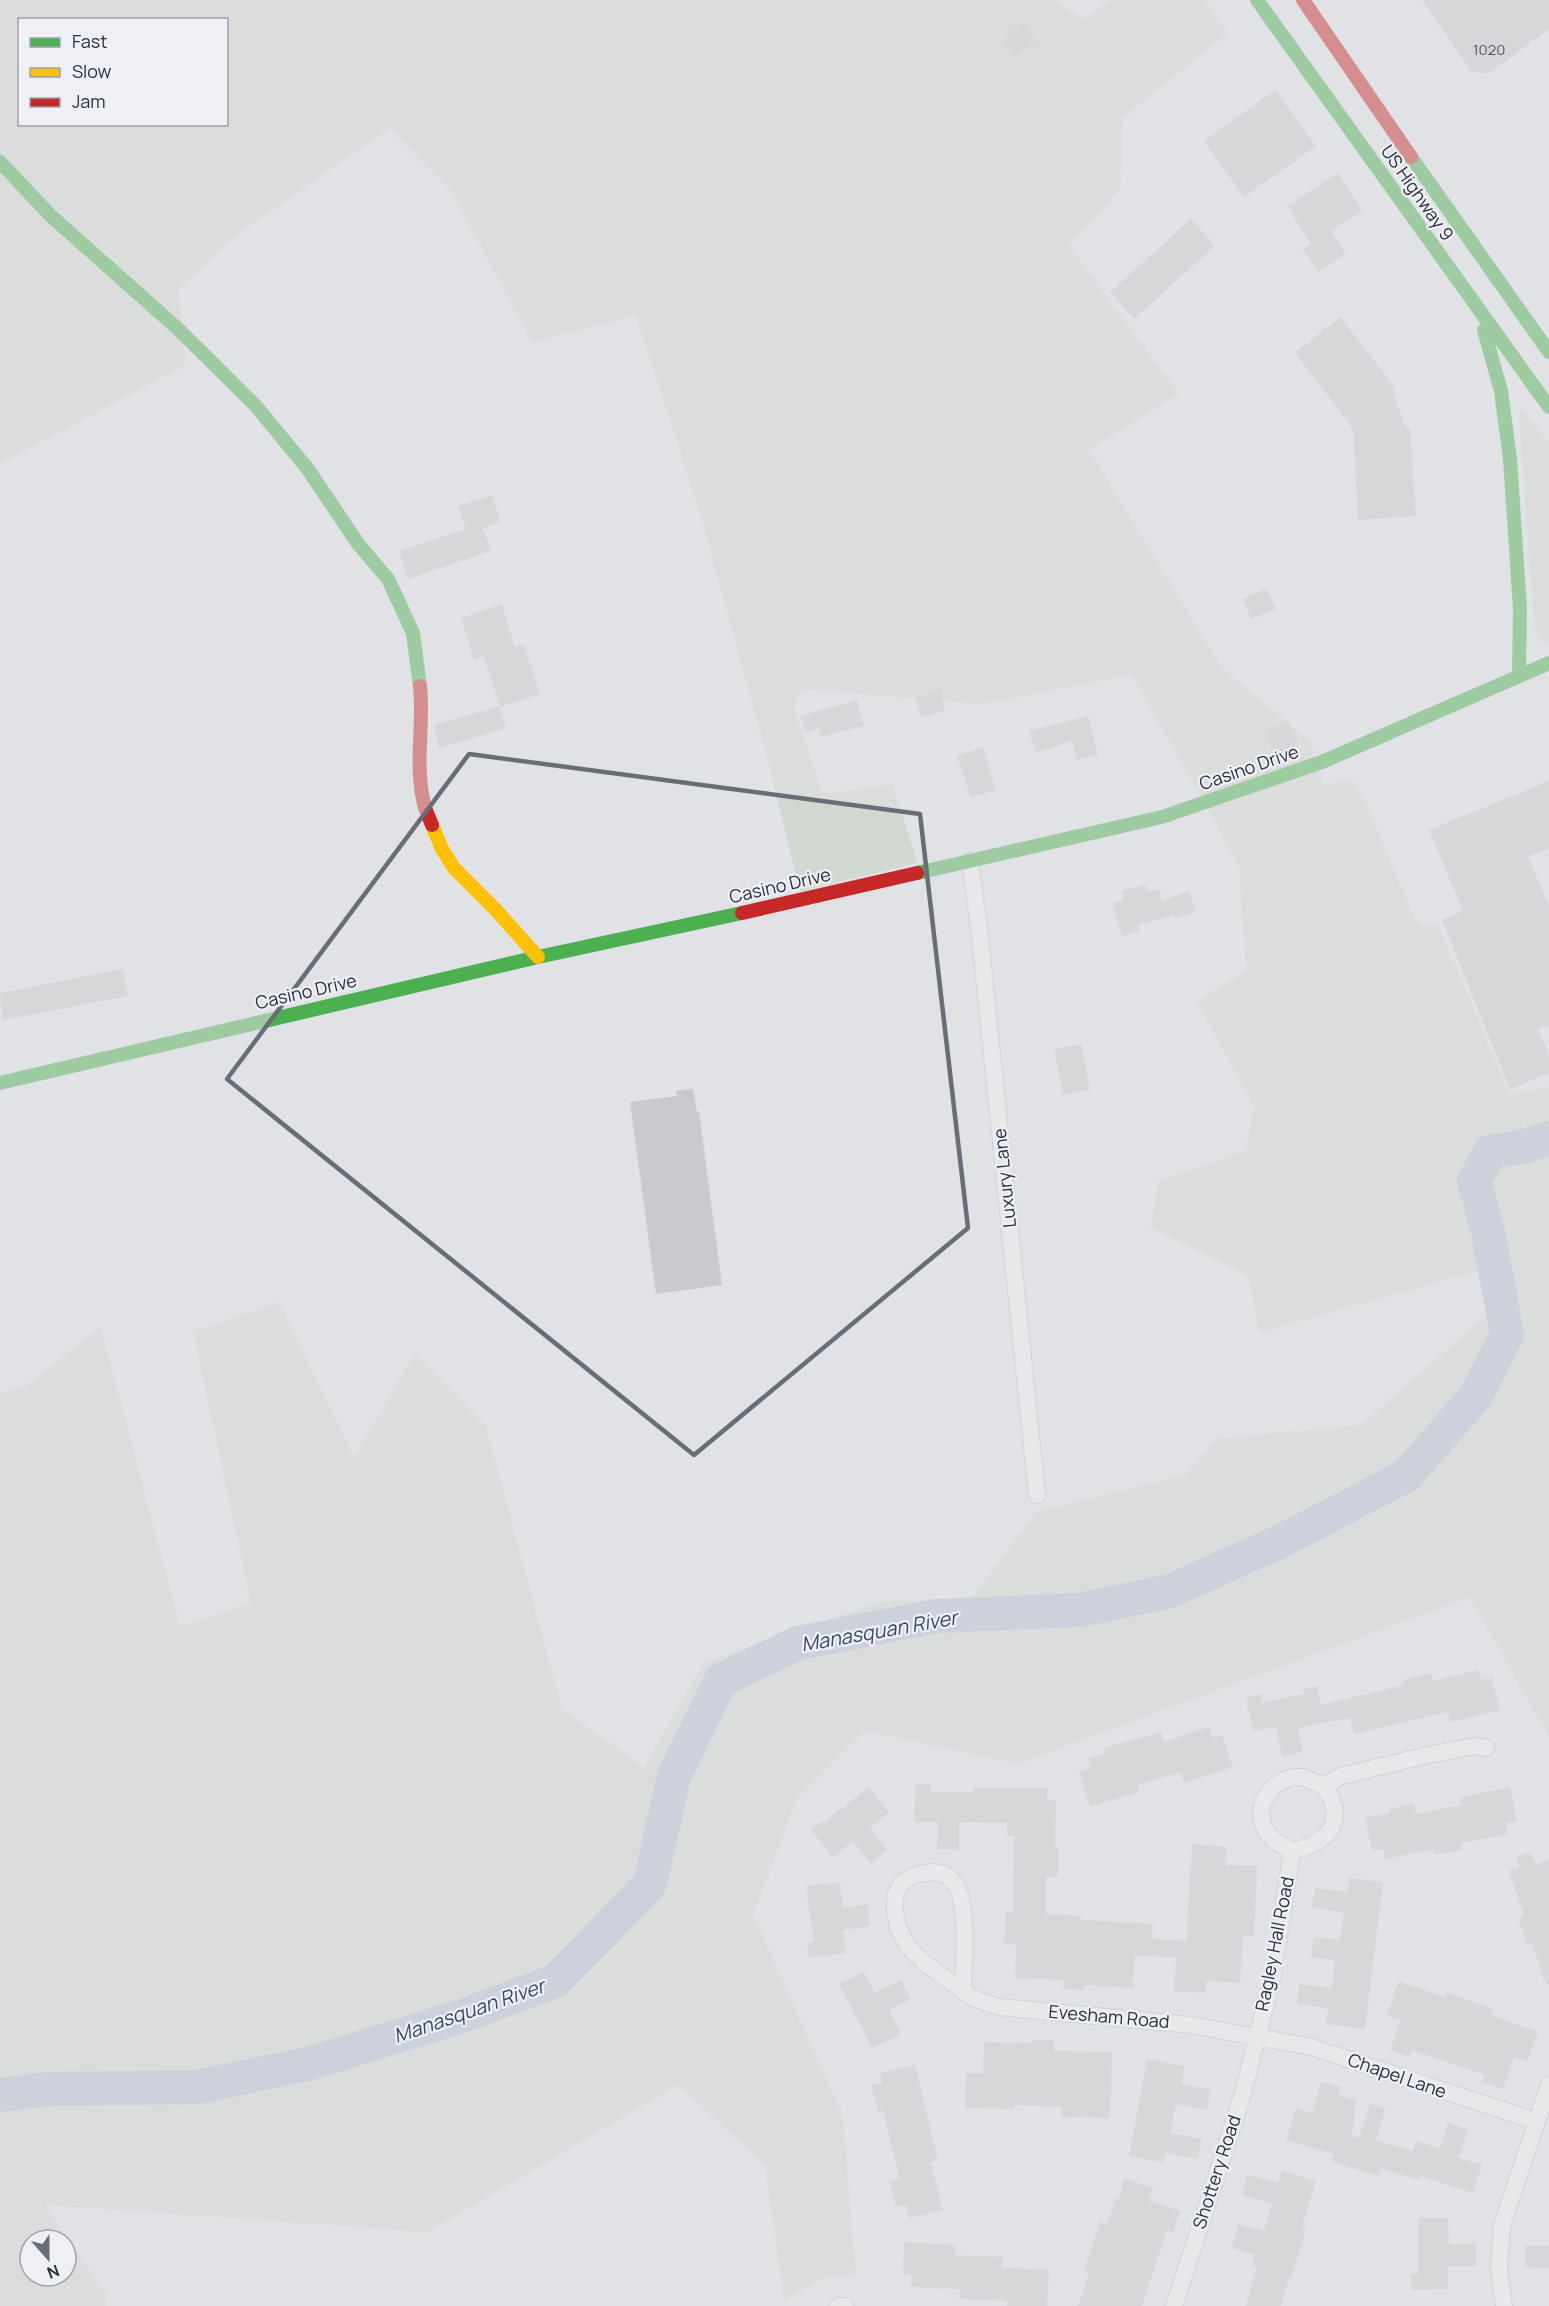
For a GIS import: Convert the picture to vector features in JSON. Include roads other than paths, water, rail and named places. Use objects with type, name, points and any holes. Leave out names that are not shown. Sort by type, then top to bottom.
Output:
[{"type":"main road","name":"US Highway 9","points":[[1257,0],[1549,407]]},
{"type":"main road","name":"US Highway 9","points":[[1303,0],[1549,352]]},
{"type":"main road","points":[[0,162],[51,216],[177,328],[255,405],[307,468],[359,545],[388,579],[413,633],[416,648],[423,712],[420,783],[427,812],[442,849],[454,868],[538,957]]},
{"type":"main road","points":[[1478,310],[1501,391],[1510,459],[1520,609],[1520,676]]},
{"type":"main road","name":"Casino Drive","points":[[0,1083],[538,957],[698,924],[1162,817],[1322,762],[1549,663]]},
{"type":"street","name":"Luxury Lane","points":[[970,861],[1037,1495]]},
{"type":"street","points":[[1324,1786],[1341,1776],[1428,1755],[1474,1746],[1486,1748]]},
{"type":"street","name":"Ragley Hall Road","points":[[1293,1777],[1302,1777],[1324,1786],[1333,1803],[1333,1824],[1326,1836],[1317,1844],[1292,1851],[1274,1840],[1266,1830],[1262,1807],[1267,1794],[1274,1785],[1293,1777]]},
{"type":"street","name":"Ragley Hall Road","points":[[1257,2037],[1272,1980],[1292,1851]]},
{"type":"street","name":"Evesham Road","points":[[963,1990],[963,1906],[958,1890],[952,1879],[942,1873],[912,1876],[901,1885],[895,1898],[897,1922],[907,1944],[920,1957],[963,1990],[975,1999],[999,2007],[1191,2025],[1257,2037]]},
{"type":"street","name":"Chapel Lane","points":[[1257,2037],[1311,2047],[1536,2121]]},
{"type":"street","name":"Shottery Road","points":[[1174,2306],[1241,2100],[1257,2037]]},
{"type":"street","points":[[1504,2306],[1498,2269],[1502,2225],[1549,2085]]},
{"type":"street","points":[[838,2306],[845,2306]]},
{"type":"waterway","name":"Manasquan River","points":[[0,2095],[49,2089],[197,2087],[311,2063],[462,2016],[555,1981],[650,1884],[674,1776],[721,1680],[798,1643],[937,1616],[1080,1610],[1170,1591],[1279,1542],[1406,1476],[1476,1396],[1507,1334],[1488,1231],[1474,1181],[1491,1151],[1522,1147],[1549,1138]]}]
